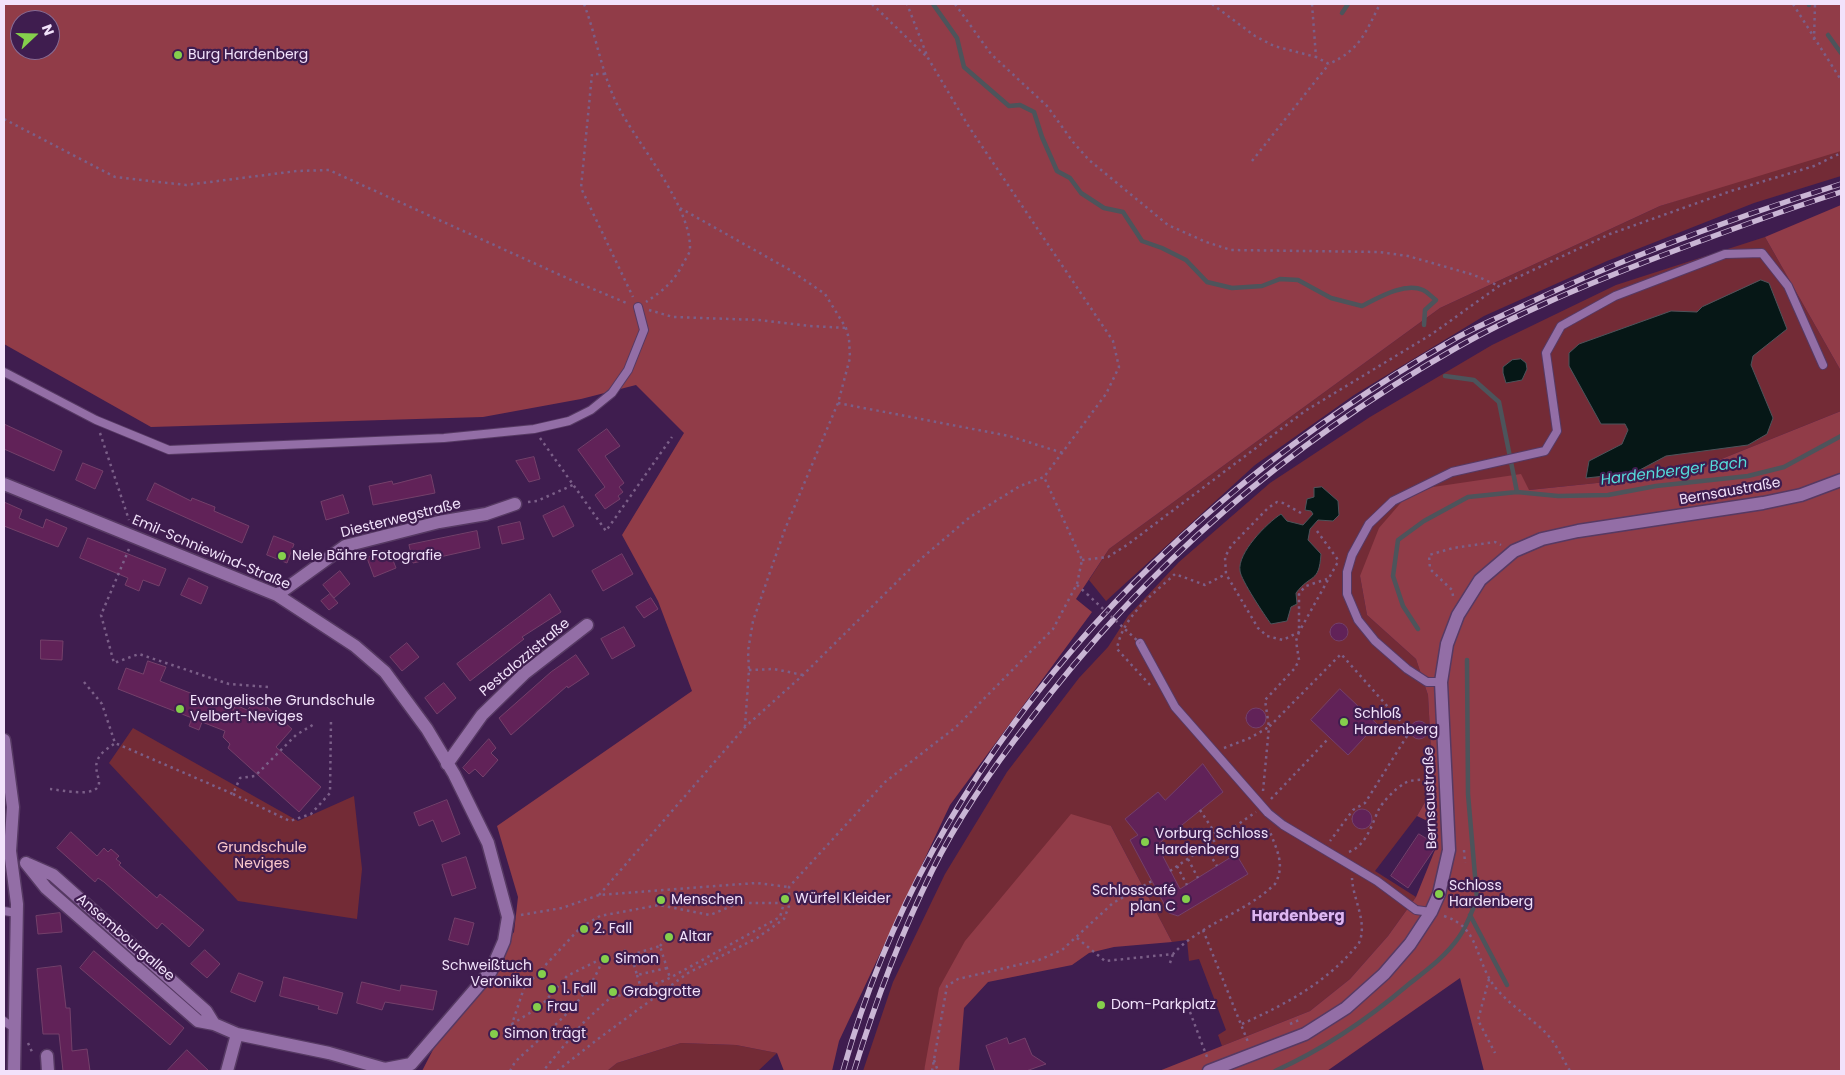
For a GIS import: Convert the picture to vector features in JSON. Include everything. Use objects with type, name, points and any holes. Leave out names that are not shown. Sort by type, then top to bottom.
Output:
[{"type":"street","name":"Bernsaustraße","points":[[1209,1071],[1305,1034],[1346,1008],[1384,974],[1410,944],[1431,912],[1439,894],[1449,850],[1441,682],[1447,644],[1458,615],[1480,580],[1514,551],[1542,539],[1578,531],[1801,495],[1841,480]]},
{"type":"street","name":"Emil-Schniewind-Straße","points":[[4,484],[277,595],[355,646],[385,672],[428,728],[488,843],[508,917],[504,941],[491,971],[411,1064]]},
{"type":"street","name":"Diesterwegstraße","points":[[277,595],[345,546],[439,522],[486,514],[515,504]]},
{"type":"street","name":"Pestalozzistraße","points":[[447,764],[482,715],[525,673],[587,625]]},
{"type":"street","points":[[4,740],[13,807],[7,848],[17,913],[9,1025],[14,1071]]},
{"type":"street","name":"Ansembourgallee","points":[[7,848],[26,862],[46,888],[198,1021],[214,1024],[237,1034],[329,1053],[386,1069],[411,1064]]},
{"type":"street","points":[[227,1071],[237,1034]]},
{"type":"street","points":[[42,1059],[48,1071]]},
{"type":"lane","points":[[1441,682],[1427,682],[1407,670],[1375,641],[1358,620],[1346,594],[1347,572],[1352,555],[1370,524],[1392,501],[1452,472],[1545,451],[1557,430],[1546,353],[1561,326],[1615,296],[1725,254],[1762,253],[1788,286],[1823,365]]},
{"type":"lane","points":[[4,372],[96,420],[169,450],[444,438],[534,429],[569,421],[591,410],[612,393],[628,370],[644,330],[638,307]]},
{"type":"lane","points":[[1140,643],[1175,707],[1265,810],[1319,847],[1376,881],[1416,910],[1431,912]]},
{"type":"lane","points":[[4,911],[17,913]]},
{"type":"path","points":[[584,4],[595,32],[605,74],[618,107],[680,208],[691,250],[675,280],[668,288],[638,307]]},
{"type":"path","points":[[872,4],[928,58]]},
{"type":"path","points":[[598,895],[745,727],[803,675],[916,563],[970,517],[1020,486],[1044,477],[1106,394],[1119,367],[1113,341],[992,164],[928,58],[908,4]]},
{"type":"path","points":[[954,4],[991,54],[1047,106],[1073,142],[1089,160],[1168,225],[1206,242],[1230,250],[1379,252],[1408,256],[1474,275],[1499,286]]},
{"type":"path","points":[[1212,4],[1255,36],[1274,46],[1316,57],[1329,64]]},
{"type":"path","points":[[1312,4],[1316,57]]},
{"type":"path","points":[[1252,162],[1329,64],[1345,57],[1358,46],[1380,4]]},
{"type":"path","points":[[1792,4],[1841,80]]},
{"type":"path","points":[[1814,40],[1815,4]]},
{"type":"path","points":[[605,74],[592,74],[581,188],[638,307]]},
{"type":"path","points":[[4,120],[115,177],[186,185],[298,171],[329,170],[569,279],[638,307],[673,317],[758,320],[846,328]]},
{"type":"path","points":[[1082,560],[1108,557],[1127,545],[1305,411],[1432,334],[1499,286],[1610,234],[1731,190],[1814,166],[1841,153]]},
{"type":"path","points":[[680,208],[790,270],[825,294],[846,328],[849,339],[850,358],[838,403],[785,529],[753,621],[748,650],[749,670],[745,727]]},
{"type":"path","points":[[838,403],[1009,436],[1063,452]]},
{"type":"path","points":[[96,420],[134,537],[101,615],[114,664],[139,654],[229,684],[268,687]]},
{"type":"path","points":[[534,429],[606,531],[672,437]]},
{"type":"path","points":[[557,1071],[688,973],[757,938],[784,919],[789,906],[789,887],[885,782],[956,727],[1053,629],[1077,584],[1082,560],[1044,477]]},
{"type":"path","points":[[515,504],[537,501],[573,485]]},
{"type":"path","points":[[1299,632],[1283,640],[1268,636],[1258,628],[1226,574],[1225,557],[1230,546],[1268,508],[1277,502],[1283,503],[1301,513]]},
{"type":"path","points":[[1317,530],[1338,560]]},
{"type":"path","points":[[1458,615],[1452,590],[1430,569],[1429,555],[1453,548],[1495,542],[1514,551]]},
{"type":"path","points":[[1170,963],[1173,954],[1187,939],[1211,927],[1275,884],[1279,876],[1281,862],[1268,827],[1265,810],[1268,727],[1266,700],[1295,668],[1299,660],[1296,641],[1299,632],[1338,560],[1352,555]]},
{"type":"path","points":[[1153,689],[1117,648],[1130,619],[1142,604],[1175,574],[1205,585],[1226,574]]},
{"type":"path","points":[[1299,632],[1299,593],[1306,586],[1327,579]]},
{"type":"path","points":[[1077,584],[1140,643]]},
{"type":"path","points":[[1214,751],[1250,738],[1268,727],[1341,654],[1404,725],[1407,736],[1365,802],[1353,810],[1330,841],[1319,847]]},
{"type":"path","points":[[749,670],[774,669],[803,675]]},
{"type":"path","points":[[84,682],[102,704],[115,743],[290,821],[312,814],[330,793],[331,720]]},
{"type":"path","points":[[233,794],[240,778],[255,776],[296,735],[316,723]]},
{"type":"path","points":[[1170,871],[1265,810],[1329,738]]},
{"type":"path","points":[[50,789],[92,792],[97,789],[100,784],[96,761],[101,754],[115,743]]},
{"type":"path","points":[[1342,848],[1348,852],[1355,849],[1372,829],[1378,810],[1406,782],[1446,778]]},
{"type":"path","points":[[1200,810],[1219,839]]},
{"type":"path","points":[[1330,841],[1336,845]]},
{"type":"path","points":[[1206,848],[1216,866]]},
{"type":"path","points":[[1188,859],[1198,878]]},
{"type":"path","points":[[1177,866],[1187,885]]},
{"type":"path","points":[[1242,1024],[1284,1004],[1319,984],[1359,943],[1362,935],[1362,925],[1352,882],[1353,868]]},
{"type":"path","points":[[932,1071],[946,986],[966,977],[1039,960],[1062,950],[1077,938],[1112,903],[1152,881]]},
{"type":"path","points":[[508,917],[562,908],[598,895],[756,883],[789,887]]},
{"type":"path","points":[[510,1071],[515,1062],[564,1017],[598,974],[603,958],[567,976],[541,1006],[512,1024],[524,988],[581,926],[600,916],[660,905],[710,915],[739,903],[784,903],[780,917],[670,978],[609,999],[582,1024],[543,1071]]},
{"type":"path","points":[[1455,919],[1472,936],[1489,979],[1498,990],[1546,1033],[1570,1071]]},
{"type":"path","points":[[1204,930],[1253,1055]]},
{"type":"path","points":[[1077,938],[1105,961],[1173,954]]},
{"type":"path","points":[[631,954],[660,946],[666,940]]},
{"type":"path","points":[[660,946],[670,978]]},
{"type":"path","points":[[624,950],[631,954],[641,988]]},
{"type":"path","points":[[637,975],[667,968]]},
{"type":"path","points":[[1489,979],[1478,1020],[1495,1053]]},
{"type":"path","points":[[1190,1012],[1206,1052]]},
{"type":"path","points":[[26,1038],[42,1059]]},
{"type":"path","points":[[933,1059],[938,1071]]},
{"type":"green space","points":[[1841,148],[1841,176],[1754,203],[1607,261],[1484,316],[1354,395],[1255,465],[1106,601],[1089,580],[1109,549],[1440,308],[1660,206]]},
{"type":"green space","points":[[1765,237],[1841,371],[1841,411],[1684,474],[1529,490],[1360,576],[1367,615],[1416,659],[1428,695],[1433,788],[1417,816],[1375,871],[1416,897],[1388,936],[1350,979],[1310,1011],[1222,1046],[1218,1035],[1226,1030],[1199,959],[1189,961],[1187,940],[1172,942],[1111,826],[931,1045],[924,1071],[863,1071],[893,982],[945,874],[1007,772],[1079,678],[1108,647],[1128,616],[1179,562],[1270,483],[1370,417],[1492,345],[1616,285]]},
{"type":"green space","name":"Grundschule Neviges","points":[[133,728],[298,821],[354,796],[362,869],[357,919],[238,901],[109,763]]},
{"type":"green space","points":[[681,1043],[736,1045],[777,1053],[758,1071],[607,1071],[617,1063]]},
{"type":"shaded area","points":[[4,4],[1841,4],[1841,151],[1660,206],[1440,308],[1109,549],[1076,599],[1092,612],[950,805],[839,1041],[832,1071],[784,1071],[777,1053],[736,1045],[681,1043],[617,1063],[607,1071],[422,1071],[451,1015],[514,932],[518,897],[497,826],[692,691],[658,601],[622,535],[684,433],[636,385],[581,399],[483,417],[151,427],[4,344]]},
{"type":"shaded area","points":[[1841,205],[1841,371],[1765,237]]},
{"type":"shaded area","points":[[1761,280],[1769,283],[1787,329],[1753,356],[1751,365],[1773,418],[1767,434],[1748,445],[1666,456],[1634,473],[1586,478],[1589,461],[1622,444],[1628,430],[1625,424],[1601,424],[1569,366],[1569,353],[1579,344],[1671,311],[1697,312],[1702,307]]},
{"type":"shaded area","points":[[1521,359],[1526,363],[1527,369],[1522,380],[1506,383],[1503,367],[1512,360]]},
{"type":"shaded area","points":[[1841,411],[1841,1071],[1484,1071],[1460,978],[1327,1071],[1159,1071],[1310,1011],[1350,979],[1388,936],[1416,897],[1437,845],[1434,824],[1417,816],[1433,788],[1428,695],[1416,659],[1367,615],[1360,576],[1379,528],[1405,498],[1433,487],[1521,474],[1529,490],[1684,474]]},
{"type":"shaded area","points":[[1322,487],[1338,501],[1339,515],[1333,521],[1318,520],[1310,529],[1308,540],[1321,554],[1318,570],[1296,593],[1297,604],[1291,607],[1287,621],[1271,624],[1244,582],[1241,576],[1240,564],[1254,539],[1281,514],[1287,521],[1303,525],[1313,514],[1311,511],[1305,510],[1307,499],[1314,497],[1314,488]]},
{"type":"shaded area","points":[[1071,814],[1111,826],[1172,942],[1114,947],[1089,953],[1072,965],[988,982],[964,1008],[959,1071],[924,1071],[939,988],[965,941]]},
{"type":"building","points":[[4,424],[62,451],[54,471],[4,449]]},
{"type":"building","points":[[607,429],[620,446],[605,456],[624,483],[619,487],[623,492],[618,496],[620,499],[605,509],[595,495],[605,487],[578,450]]},
{"type":"building","points":[[534,457],[540,479],[529,482],[516,461]]},
{"type":"building","points":[[83,463],[103,471],[95,489],[76,480]]},
{"type":"building","points":[[431,475],[435,493],[373,505],[369,486],[392,481],[393,484]]},
{"type":"building","points":[[155,483],[191,501],[192,498],[215,507],[214,511],[249,526],[242,543],[147,500]]},
{"type":"building","points":[[343,495],[349,513],[326,520],[321,502]]},
{"type":"building","points":[[4,502],[22,510],[19,518],[43,528],[46,519],[67,528],[58,547],[4,526]]},
{"type":"building","points":[[564,506],[574,526],[553,537],[543,516]]},
{"type":"building","points":[[520,522],[524,539],[502,544],[498,527]]},
{"type":"building","points":[[477,531],[480,548],[413,563],[409,545]]},
{"type":"building","points":[[274,536],[294,544],[287,563],[267,555]]},
{"type":"building","points":[[88,538],[166,569],[159,586],[143,580],[139,591],[125,585],[128,578],[80,558]]},
{"type":"building","points":[[389,550],[396,568],[374,577],[367,558]]},
{"type":"building","points":[[622,554],[633,574],[603,591],[592,571]]},
{"type":"building","points":[[340,571],[350,584],[334,598],[323,585]]},
{"type":"building","points":[[189,578],[208,587],[201,604],[181,595]]},
{"type":"building","points":[[330,594],[338,603],[329,610],[321,601]]},
{"type":"building","points":[[550,594],[561,612],[522,637],[524,639],[470,681],[457,664]]},
{"type":"building","points":[[651,598],[658,609],[644,618],[636,607]]},
{"type":"building","points":[[1335,623],[1343,623],[1348,628],[1346,639],[1335,641],[1330,636],[1330,628]]},
{"type":"building","points":[[624,627],[635,646],[612,659],[601,639]]},
{"type":"building","points":[[41,640],[63,641],[62,660],[41,659]]},
{"type":"building","points":[[407,643],[419,657],[402,671],[390,657]]},
{"type":"building","points":[[576,655],[589,674],[568,688],[567,686],[511,735],[499,718],[551,672]]},
{"type":"building","points":[[148,661],[166,667],[160,681],[233,710],[236,705],[247,710],[258,699],[292,729],[276,747],[321,787],[299,812],[228,748],[230,744],[223,737],[225,731],[202,722],[199,730],[189,726],[192,718],[118,689],[126,668],[143,674]]},
{"type":"building","points":[[444,683],[456,698],[437,714],[425,698]]},
{"type":"building","name":"Schloß Hardenberg","points":[[1340,689],[1377,724],[1348,755],[1311,720]]},
{"type":"building","points":[[1256,708],[1263,711],[1266,718],[1263,725],[1256,728],[1249,725],[1246,718],[1249,711]]},
{"type":"building","points":[[1415,721],[1423,721],[1428,726],[1426,737],[1415,739],[1410,734],[1410,726]]},
{"type":"building","points":[[489,739],[496,748],[491,753],[498,760],[483,777],[475,769],[469,774],[463,768]]},
{"type":"building","name":"Vorburg Schloss Hardenberg","points":[[1203,764],[1223,792],[1157,845],[1180,889],[1236,854],[1248,874],[1178,916],[1169,913],[1130,840],[1138,835],[1125,819],[1158,792],[1165,800]]},
{"type":"building","points":[[447,800],[460,834],[442,842],[433,820],[419,826],[414,813]]},
{"type":"building","points":[[1362,809],[1369,812],[1372,819],[1369,826],[1362,829],[1355,826],[1352,819],[1355,812]]},
{"type":"building","points":[[71,832],[97,856],[104,848],[108,852],[111,849],[119,856],[116,859],[121,863],[119,865],[157,898],[160,894],[204,930],[189,947],[162,923],[157,929],[104,882],[98,878],[95,882],[57,848]]},
{"type":"building","points":[[1419,834],[1437,845],[1408,888],[1391,876]]},
{"type":"building","points":[[466,857],[476,888],[452,896],[442,865]]},
{"type":"building","points":[[60,913],[62,932],[38,934],[36,916]]},
{"type":"building","points":[[455,918],[474,923],[468,945],[449,940]]},
{"type":"building","points":[[205,950],[220,964],[207,978],[191,964]]},
{"type":"building","points":[[94,951],[184,1028],[170,1045],[80,968]]},
{"type":"building","points":[[61,966],[66,1008],[70,1008],[72,1051],[87,1049],[90,1071],[63,1071],[59,1034],[43,1034],[37,969]]},
{"type":"building","points":[[239,973],[263,982],[255,1002],[231,992]]},
{"type":"building","points":[[284,977],[343,993],[337,1014],[318,1009],[319,1006],[280,996]]},
{"type":"building","points":[[362,982],[400,991],[401,985],[437,991],[433,1010],[385,1002],[382,1010],[357,1003]]},
{"type":"building","points":[[1007,1038],[1009,1044],[1025,1038],[1032,1055],[1046,1064],[1026,1071],[995,1071],[986,1046]]},
{"type":"building","points":[[187,1050],[209,1071],[167,1071]]},
{"type":"waterway","points":[[933,4],[957,38],[964,67],[1009,106],[1020,105],[1034,112],[1042,137],[1057,171],[1070,178],[1081,193],[1104,208],[1123,212],[1142,241],[1162,248],[1186,260],[1207,282],[1232,288],[1262,286],[1280,279],[1298,280],[1331,298],[1362,306],[1400,289],[1416,288],[1423,290],[1436,300],[1425,310],[1424,325]]},
{"type":"waterway","points":[[1342,13],[1348,4]]},
{"type":"waterway","points":[[1828,35],[1841,53]]},
{"type":"waterway","points":[[1445,376],[1474,380],[1499,402],[1517,492]]},
{"type":"waterway","name":"Hardenberger Bach","points":[[1418,629],[1403,606],[1393,576],[1398,540],[1424,521],[1468,497],[1517,492],[1558,496],[1608,495],[1656,486],[1748,476],[1784,467],[1841,436]]},
{"type":"waterway","name":"Hardenberger Bach","points":[[1275,1071],[1328,1043],[1378,1009],[1442,957],[1454,944],[1467,923],[1477,899],[1468,794],[1467,660]]},
{"type":"waterway","points":[[1470,915],[1507,985]]},
{"type":"railway","points":[[843,1071],[883,955],[936,845],[1000,743],[1075,647],[1158,559],[1250,479],[1348,406],[1459,337],[1554,291],[1634,257],[1758,211],[1841,184]]},
{"type":"railway","points":[[854,1071],[879,995],[909,920],[942,851],[977,793],[1075,663],[1122,610],[1172,559],[1224,512],[1278,467],[1334,425],[1394,385],[1456,348],[1502,324],[1621,271],[1743,225],[1841,192]]},
{"type":"place","name":"Burg Hardenberg","points":[[178,55]]},
{"type":"place","name":"Nele Bähre Fotografie","points":[[282,556]]},
{"type":"place","name":"Evangelische Grundschule Velbert-Neviges","points":[[180,709]]},
{"type":"place","name":"Schloß Hardenberg","points":[[1344,722]]},
{"type":"place","name":"Vorburg Schloss Hardenberg","points":[[1145,842]]},
{"type":"place","name":"Schloss Hardenberg","points":[[1439,894]]},
{"type":"place","name":"Würfel Kleider","points":[[785,899]]},
{"type":"place","name":"Schlosscafé plan C","points":[[1186,899]]},
{"type":"place","name":"Menschen","points":[[661,900]]},
{"type":"place","name":"2. Fall","points":[[584,929]]},
{"type":"place","name":"Altar","points":[[669,937]]},
{"type":"place","name":"Simon","points":[[605,959]]},
{"type":"place","name":"Schweißtuch Veronika","points":[[542,974]]},
{"type":"place","name":"1. Fall","points":[[552,989]]},
{"type":"place","name":"Grabgrotte","points":[[613,992]]},
{"type":"place","name":"Dom-Parkplatz","points":[[1101,1005]]},
{"type":"place","name":"Frau","points":[[537,1007]]},
{"type":"place","name":"Simon trägt","points":[[494,1034]]},
{"type":"district","name":"Hardenberg","points":[[1298,917]]}]
